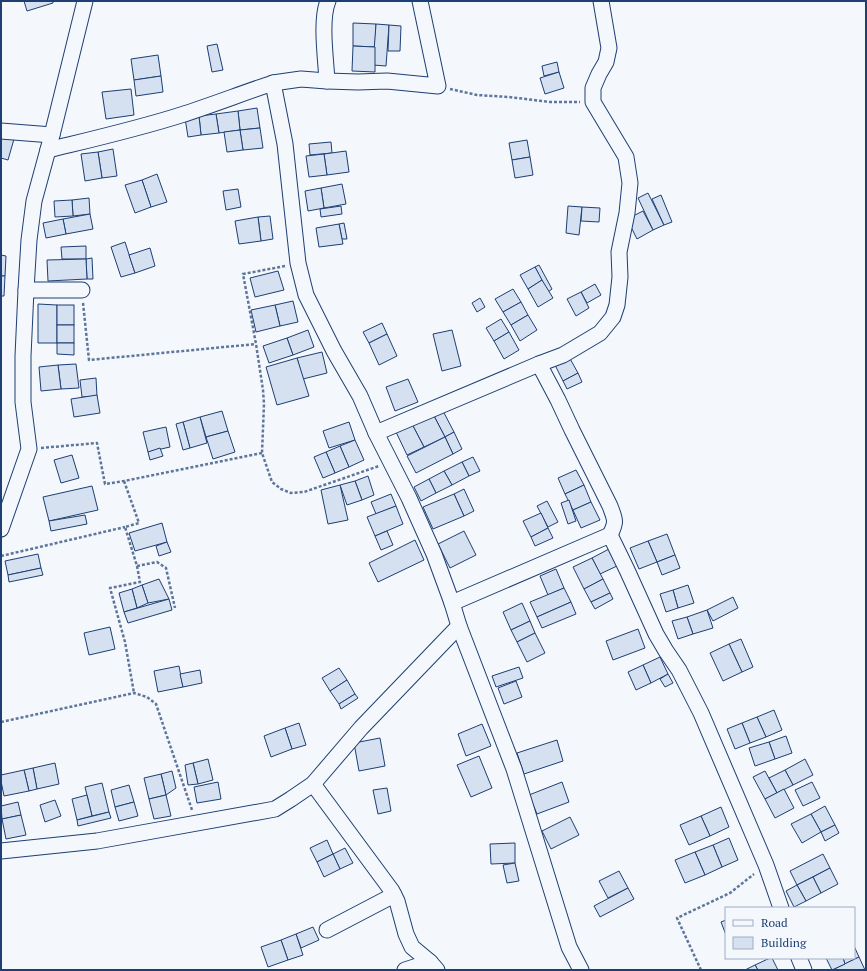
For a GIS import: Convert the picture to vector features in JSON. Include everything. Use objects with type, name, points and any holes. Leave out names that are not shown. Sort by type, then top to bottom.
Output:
[{"type":"street","points":[[1,529],[28,449],[23,402],[23,356],[29,240],[34,201],[85,1]]},
{"type":"street","points":[[327,82],[324,34],[325,12],[328,1]]},
{"type":"street","points":[[48,150],[168,119],[273,83],[301,79],[327,82],[387,81],[438,86],[420,1]]},
{"type":"street","points":[[376,433],[562,355],[600,333],[613,317],[617,305],[620,278],[620,252],[627,213],[630,183],[626,157],[593,102],[594,88],[599,74],[606,62],[609,48],[601,1]]},
{"type":"street","points":[[273,83],[285,144],[298,263],[306,295],[334,351],[360,396],[376,433],[409,498],[434,554],[459,626],[514,769],[569,947],[581,970]]},
{"type":"street","points":[[1,131],[52,135]]},
{"type":"street","points":[[26,290],[82,290]]},
{"type":"street","points":[[452,603],[610,535],[615,524],[610,506],[539,364]]},
{"type":"street","points":[[610,535],[656,634],[679,670],[701,713],[766,865],[781,907]]},
{"type":"street","points":[[1,850],[97,841],[275,809],[291,800],[313,784],[361,728],[459,626]]},
{"type":"street","points":[[313,784],[392,891],[397,901],[406,934],[412,947],[434,966]]},
{"type":"street","points":[[327,930],[394,896]]},
{"type":"street","points":[[800,959],[804,970]]},
{"type":"street","points":[[405,970],[434,966]]},
{"type":"path","points":[[438,86],[477,95],[509,96],[550,102],[593,102]]},
{"type":"path","points":[[298,263],[243,274],[256,344],[264,404],[262,453],[272,482],[281,489],[291,493],[304,492],[391,462]]},
{"type":"path","points":[[82,290],[88,360],[256,344]]},
{"type":"path","points":[[28,449],[97,443],[105,484],[262,453]]},
{"type":"path","points":[[1,556],[139,523],[124,481]]},
{"type":"path","points":[[125,526],[137,566],[140,582],[110,588],[125,642],[134,693]]},
{"type":"path","points":[[137,566],[157,562],[166,568],[175,608]]},
{"type":"path","points":[[1,722],[134,693],[147,697],[156,704],[197,823]]},
{"type":"path","points":[[701,970],[677,918],[730,892],[766,865]]},
{"type":"building","points":[[24,1],[53,1],[53,3],[27,11]]},
{"type":"building","points":[[353,23],[376,24],[375,47],[353,46]]},
{"type":"building","points":[[376,24],[389,25],[386,66],[373,65]]},
{"type":"building","points":[[389,25],[401,26],[400,51],[388,51]]},
{"type":"building","points":[[217,44],[223,70],[212,72],[207,46]]},
{"type":"building","points":[[353,46],[375,47],[375,72],[352,71]]},
{"type":"building","points":[[158,55],[161,76],[134,80],[131,59]]},
{"type":"building","points":[[557,62],[559,72],[544,76],[542,66]]},
{"type":"building","points":[[559,72],[564,88],[545,94],[540,78]]},
{"type":"building","points":[[161,76],[163,92],[136,96],[134,80]]},
{"type":"building","points":[[131,89],[134,115],[106,119],[102,92]]},
{"type":"building","points":[[257,108],[260,128],[240,130],[238,111]]},
{"type":"building","points":[[238,111],[240,130],[219,133],[216,114]]},
{"type":"building","points":[[216,114],[219,133],[201,135],[199,116]]},
{"type":"building","points":[[199,116],[201,135],[188,137],[185,118]]},
{"type":"building","points":[[260,128],[263,148],[243,150],[240,130]]},
{"type":"building","points":[[240,130],[243,150],[227,152],[224,132]]},
{"type":"building","points":[[1,135],[14,139],[8,160],[1,158]]},
{"type":"building","points":[[527,140],[530,157],[512,160],[509,143]]},
{"type":"building","points":[[331,142],[332,153],[310,155],[309,144]]},
{"type":"building","points":[[113,149],[117,176],[102,178],[98,152]]},
{"type":"building","points":[[346,151],[349,172],[327,175],[324,154]]},
{"type":"building","points":[[98,152],[102,178],[85,181],[81,154]]},
{"type":"building","points":[[324,154],[327,175],[309,177],[306,156]]},
{"type":"building","points":[[530,157],[533,175],[515,178],[512,160]]},
{"type":"building","points":[[157,174],[167,202],[151,207],[142,180]]},
{"type":"building","points":[[142,180],[151,207],[135,213],[125,185]]},
{"type":"building","points":[[342,184],[346,204],[324,208],[321,188]]},
{"type":"building","points":[[321,188],[324,208],[308,211],[305,191]]},
{"type":"building","points":[[238,189],[241,207],[226,210],[223,191]]},
{"type":"building","points":[[648,193],[664,225],[653,230],[638,198]]},
{"type":"building","points":[[661,195],[672,222],[664,225],[652,199]]},
{"type":"building","points":[[89,198],[90,214],[73,216],[72,200]]},
{"type":"building","points":[[72,200],[73,216],[55,217],[54,201]]},
{"type":"building","points":[[341,206],[342,214],[321,217],[320,209]]},
{"type":"building","points":[[568,206],[582,207],[579,235],[566,233]]},
{"type":"building","points":[[582,207],[600,208],[599,222],[581,221]]},
{"type":"building","points":[[643,211],[653,230],[637,239],[627,219]]},
{"type":"building","points":[[90,214],[93,229],[66,234],[63,219]]},
{"type":"building","points":[[270,216],[273,239],[261,241],[258,217]]},
{"type":"building","points":[[258,217],[261,241],[239,244],[235,221]]},
{"type":"building","points":[[63,219],[66,234],[46,238],[43,223]]},
{"type":"building","points":[[344,223],[347,239],[342,239],[339,224]]},
{"type":"building","points":[[339,224],[343,244],[319,247],[316,228]]},
{"type":"building","points":[[125,242],[135,273],[121,277],[111,247]]},
{"type":"building","points":[[86,246],[86,259],[62,259],[61,247]]},
{"type":"building","points":[[150,248],[155,266],[135,273],[129,255]]},
{"type":"building","points":[[1,255],[6,256],[5,276],[1,276]]},
{"type":"building","points":[[92,258],[93,279],[87,279],[86,259]]},
{"type":"building","points":[[86,259],[87,279],[48,281],[47,260]]},
{"type":"building","points":[[539,265],[552,289],[548,292],[535,267]]},
{"type":"building","points":[[535,267],[542,280],[528,289],[520,275]]},
{"type":"building","points":[[278,271],[284,290],[255,297],[250,278]]},
{"type":"building","points":[[1,276],[5,276],[4,296],[1,296]]},
{"type":"building","points":[[542,280],[553,298],[538,307],[528,289]]},
{"type":"building","points":[[595,284],[601,295],[587,303],[581,292]]},
{"type":"building","points":[[513,289],[521,302],[503,312],[495,299]]},
{"type":"building","points":[[581,292],[589,308],[576,316],[567,299]]},
{"type":"building","points":[[480,298],[485,307],[477,312],[472,303]]},
{"type":"building","points":[[293,301],[298,322],[280,326],[275,305]]},
{"type":"building","points":[[521,302],[528,315],[511,325],[503,312]]},
{"type":"building","points":[[38,304],[57,305],[57,343],[38,343]]},
{"type":"building","points":[[57,305],[74,305],[74,325],[57,325]]},
{"type":"building","points":[[275,305],[280,326],[256,332],[251,310]]},
{"type":"building","points":[[528,315],[537,330],[520,341],[511,325]]},
{"type":"building","points":[[501,319],[509,332],[494,341],[486,328]]},
{"type":"building","points":[[382,323],[387,334],[369,343],[363,332]]},
{"type":"building","points":[[57,325],[74,325],[74,343],[57,343]]},
{"type":"building","points":[[308,330],[314,347],[293,355],[287,338]]},
{"type":"building","points":[[452,330],[461,366],[442,371],[433,334]]},
{"type":"building","points":[[509,332],[519,350],[504,359],[494,341]]},
{"type":"building","points":[[387,334],[397,356],[379,365],[369,343]]},
{"type":"building","points":[[287,338],[293,355],[269,363],[263,346]]},
{"type":"building","points":[[57,343],[74,343],[74,355],[57,354]]},
{"type":"building","points":[[322,352],[327,373],[303,379],[297,358]]},
{"type":"building","points":[[568,355],[578,373],[563,381],[554,363]]},
{"type":"building","points":[[297,358],[309,396],[277,405],[266,367]]},
{"type":"building","points":[[76,364],[79,388],[61,389],[58,365]]},
{"type":"building","points":[[58,365],[61,389],[41,391],[39,367]]},
{"type":"building","points":[[578,373],[582,382],[567,389],[563,381]]},
{"type":"building","points":[[96,378],[97,396],[82,397],[80,380]]},
{"type":"building","points":[[408,379],[418,402],[395,411],[386,387]]},
{"type":"building","points":[[97,395],[100,413],[74,417],[71,399]]},
{"type":"building","points":[[442,409],[454,432],[445,437],[433,414]]},
{"type":"building","points":[[222,411],[228,431],[206,437],[200,417]]},
{"type":"building","points":[[433,414],[445,437],[424,447],[412,424]]},
{"type":"building","points":[[200,417],[207,443],[190,448],[183,422]]},
{"type":"building","points":[[183,422],[190,448],[183,450],[176,424]]},
{"type":"building","points":[[349,422],[355,440],[329,448],[323,431]]},
{"type":"building","points":[[412,424],[424,447],[407,455],[396,432]]},
{"type":"building","points":[[166,427],[170,447],[148,452],[143,432]]},
{"type":"building","points":[[228,431],[235,452],[213,459],[206,437]]},
{"type":"building","points":[[454,432],[462,449],[453,454],[445,437]]},
{"type":"building","points":[[445,437],[453,454],[416,473],[407,456]]},
{"type":"building","points":[[355,440],[364,460],[349,467],[340,446]]},
{"type":"building","points":[[340,446],[349,467],[335,473],[326,452]]},
{"type":"building","points":[[160,448],[163,456],[150,460],[148,452]]},
{"type":"building","points":[[326,452],[335,473],[323,478],[314,457]]},
{"type":"building","points":[[72,455],[79,478],[61,483],[54,460]]},
{"type":"building","points":[[473,457],[480,471],[469,476],[462,462]]},
{"type":"building","points":[[462,462],[469,476],[452,485],[444,471]]},
{"type":"building","points":[[576,470],[584,485],[565,494],[558,478]]},
{"type":"building","points":[[444,471],[452,485],[436,493],[429,479]]},
{"type":"building","points":[[368,476],[374,495],[362,500],[355,481]]},
{"type":"building","points":[[429,479],[436,493],[421,501],[414,487]]},
{"type":"building","points":[[355,481],[362,500],[347,505],[340,485]]},
{"type":"building","points":[[340,485],[348,520],[328,524],[321,490]]},
{"type":"building","points":[[584,485],[591,502],[573,510],[565,494]]},
{"type":"building","points":[[92,486],[98,510],[49,521],[43,497]]},
{"type":"building","points":[[464,489],[474,511],[464,516],[454,494]]},
{"type":"building","points":[[391,494],[396,506],[376,514],[371,502]]},
{"type":"building","points":[[454,494],[464,516],[433,529],[423,507]]},
{"type":"building","points":[[569,500],[576,521],[568,524],[561,503]]},
{"type":"building","points":[[547,501],[558,522],[548,527],[537,506]]},
{"type":"building","points":[[591,502],[600,520],[581,528],[573,510]]},
{"type":"building","points":[[396,506],[403,524],[375,536],[367,517]]},
{"type":"building","points":[[541,513],[548,528],[531,537],[523,521]]},
{"type":"building","points":[[85,515],[87,524],[51,531],[49,521]]},
{"type":"building","points":[[162,523],[167,542],[135,551],[129,533]]},
{"type":"building","points":[[548,528],[553,538],[535,546],[531,537]]},
{"type":"building","points":[[387,531],[393,545],[381,550],[375,536]]},
{"type":"building","points":[[464,531],[476,555],[450,568],[438,544]]},
{"type":"building","points":[[667,534],[675,555],[657,562],[648,541]]},
{"type":"building","points":[[415,540],[424,560],[378,582],[369,563]]},
{"type":"building","points":[[648,541],[657,562],[639,569],[630,548]]},
{"type":"building","points":[[167,542],[171,552],[159,556],[156,546]]},
{"type":"building","points":[[609,549],[617,566],[600,574],[592,558]]},
{"type":"building","points":[[38,554],[41,568],[8,575],[5,561]]},
{"type":"building","points":[[675,555],[680,568],[662,575],[657,562]]},
{"type":"building","points":[[592,558],[603,579],[584,589],[573,567]]},
{"type":"building","points":[[41,568],[43,575],[9,582],[8,575]]},
{"type":"building","points":[[556,569],[564,588],[548,595],[540,576]]},
{"type":"building","points":[[159,579],[169,599],[148,603],[142,585]]},
{"type":"building","points":[[603,579],[610,593],[591,602],[584,589]]},
{"type":"building","points":[[142,585],[148,603],[137,608],[132,589]]},
{"type":"building","points":[[688,585],[694,603],[678,608],[673,590]]},
{"type":"building","points":[[564,588],[571,602],[537,617],[530,602]]},
{"type":"building","points":[[132,589],[137,608],[124,612],[119,593]]},
{"type":"building","points":[[673,590],[678,608],[666,612],[660,594]]},
{"type":"building","points":[[610,593],[613,599],[595,609],[591,602]]},
{"type":"building","points":[[733,597],[738,608],[713,621],[707,610]]},
{"type":"building","points":[[169,599],[172,610],[128,623],[124,612]]},
{"type":"building","points":[[571,602],[576,614],[542,628],[537,617]]},
{"type":"building","points":[[522,603],[530,621],[511,630],[503,612]]},
{"type":"building","points":[[707,610],[713,628],[693,634],[687,617]]},
{"type":"building","points":[[687,617],[693,634],[678,639],[672,621]]},
{"type":"building","points":[[530,621],[535,633],[517,642],[511,630]]},
{"type":"building","points":[[110,627],[115,649],[89,655],[84,633]]},
{"type":"building","points":[[638,629],[645,648],[613,660],[606,641]]},
{"type":"building","points":[[535,633],[545,653],[527,662],[517,642]]},
{"type":"building","points":[[741,639],[753,667],[742,672],[729,644]]},
{"type":"building","points":[[729,644],[742,672],[723,681],[710,653]]},
{"type":"building","points":[[660,657],[668,674],[651,683],[643,665]]},
{"type":"building","points":[[643,665],[651,683],[636,690],[628,672]]},
{"type":"building","points":[[179,666],[183,687],[158,692],[154,671]]},
{"type":"building","points":[[519,667],[523,678],[496,687],[492,676]]},
{"type":"building","points":[[339,668],[347,680],[330,691],[322,678]]},
{"type":"building","points":[[200,670],[202,683],[183,687],[180,674]]},
{"type":"building","points":[[668,674],[673,683],[665,687],[660,679]]},
{"type":"building","points":[[347,680],[355,694],[339,704],[330,691]]},
{"type":"building","points":[[516,681],[522,697],[504,704],[498,688]]},
{"type":"building","points":[[355,694],[358,698],[341,709],[339,704]]},
{"type":"building","points":[[774,710],[782,730],[766,737],[757,717]]},
{"type":"building","points":[[757,717],[766,737],[750,743],[742,723]]},
{"type":"building","points":[[299,723],[306,745],[292,749],[285,728]]},
{"type":"building","points":[[742,723],[750,743],[735,749],[727,729]]},
{"type":"building","points":[[482,724],[491,746],[466,756],[458,734]]},
{"type":"building","points":[[285,728],[292,749],[271,757],[264,736]]},
{"type":"building","points":[[786,736],[792,753],[775,759],[769,742]]},
{"type":"building","points":[[380,738],[385,766],[359,771],[354,743]]},
{"type":"building","points":[[557,740],[563,761],[524,774],[517,753]]},
{"type":"building","points":[[769,742],[775,759],[755,766],[749,748]]},
{"type":"building","points":[[479,756],[492,788],[471,797],[457,765]]},
{"type":"building","points":[[208,759],[213,780],[198,784],[193,763]]},
{"type":"building","points":[[805,759],[813,775],[793,785],[785,770]]},
{"type":"building","points":[[55,763],[59,784],[37,789],[33,768]]},
{"type":"building","points":[[193,763],[198,784],[188,785],[185,765]]},
{"type":"building","points":[[33,768],[37,789],[29,791],[24,770]]},
{"type":"building","points":[[24,770],[29,791],[4,796],[1,775]]},
{"type":"building","points":[[785,770],[793,785],[777,793],[769,778]]},
{"type":"building","points":[[172,771],[176,788],[166,795],[161,774]]},
{"type":"building","points":[[765,771],[777,793],[765,799],[753,777]]},
{"type":"building","points":[[161,774],[166,795],[149,799],[144,778]]},
{"type":"building","points":[[218,782],[221,799],[197,803],[194,787]]},
{"type":"building","points":[[562,782],[569,802],[537,814],[529,795]]},
{"type":"building","points":[[812,782],[820,798],[803,806],[795,790]]},
{"type":"building","points":[[102,783],[109,812],[92,816],[85,787]]},
{"type":"building","points":[[129,785],[134,802],[115,807],[111,790]]},
{"type":"building","points":[[387,788],[391,811],[378,814],[373,790]]},
{"type":"building","points":[[784,789],[794,808],[775,818],[765,799]]},
{"type":"building","points":[[87,795],[92,816],[77,820],[72,799]]},
{"type":"building","points":[[166,795],[171,816],[154,819],[149,799]]},
{"type":"building","points":[[55,800],[61,816],[45,822],[40,805]]},
{"type":"building","points":[[18,802],[21,815],[2,819],[1,806]]},
{"type":"building","points":[[134,802],[138,816],[119,821],[115,807]]},
{"type":"building","points":[[825,806],[835,825],[821,832],[811,814]]},
{"type":"building","points":[[721,807],[729,827],[710,836],[701,816]]},
{"type":"building","points":[[109,812],[111,818],[78,826],[77,820]]},
{"type":"building","points":[[811,814],[821,832],[802,843],[791,824]]},
{"type":"building","points":[[21,815],[26,835],[6,839],[2,819]]},
{"type":"building","points":[[701,816],[710,836],[689,845],[680,825]]},
{"type":"building","points":[[570,817],[579,835],[551,849],[542,831]]},
{"type":"building","points":[[835,825],[839,833],[825,841],[821,832]]},
{"type":"building","points":[[729,838],[738,860],[722,867],[713,845]]},
{"type":"building","points":[[327,840],[333,854],[317,862],[310,848]]},
{"type":"building","points":[[515,843],[515,863],[491,864],[490,844]]},
{"type":"building","points":[[713,845],[722,867],[705,875],[695,852]]},
{"type":"building","points":[[345,848],[353,863],[340,869],[333,854]]},
{"type":"building","points":[[695,852],[705,875],[685,883],[675,860]]},
{"type":"building","points":[[333,854],[340,869],[324,877],[317,862]]},
{"type":"building","points":[[823,854],[830,868],[797,885],[790,871]]},
{"type":"building","points":[[515,863],[519,881],[507,883],[503,865]]},
{"type":"building","points":[[830,868],[838,884],[821,893],[813,877]]},
{"type":"building","points":[[619,871],[628,888],[608,898],[599,881]]},
{"type":"building","points":[[813,877],[821,893],[806,901],[797,885]]},
{"type":"building","points":[[797,885],[806,901],[794,907],[786,891]]},
{"type":"building","points":[[628,888],[634,899],[600,917],[594,906]]},
{"type":"building","points":[[725,920],[725,932],[721,922]]},
{"type":"building","points":[[313,927],[319,940],[301,948],[296,934]]},
{"type":"building","points":[[296,934],[303,955],[288,960],[281,940]]},
{"type":"building","points":[[281,940],[288,960],[268,967],[261,947]]},
{"type":"building","points":[[855,948],[859,957],[855,959]]},
{"type":"building","points":[[859,957],[865,970],[832,970],[855,959]]},
{"type":"building","points":[[768,959],[772,959],[778,970],[758,970],[755,965]]},
{"type":"building","points":[[826,959],[843,959],[845,964],[832,970]]},
{"type":"building","points":[[843,959],[855,959],[845,964]]},
{"type":"building","points":[[755,965],[758,970],[745,970]]}]
